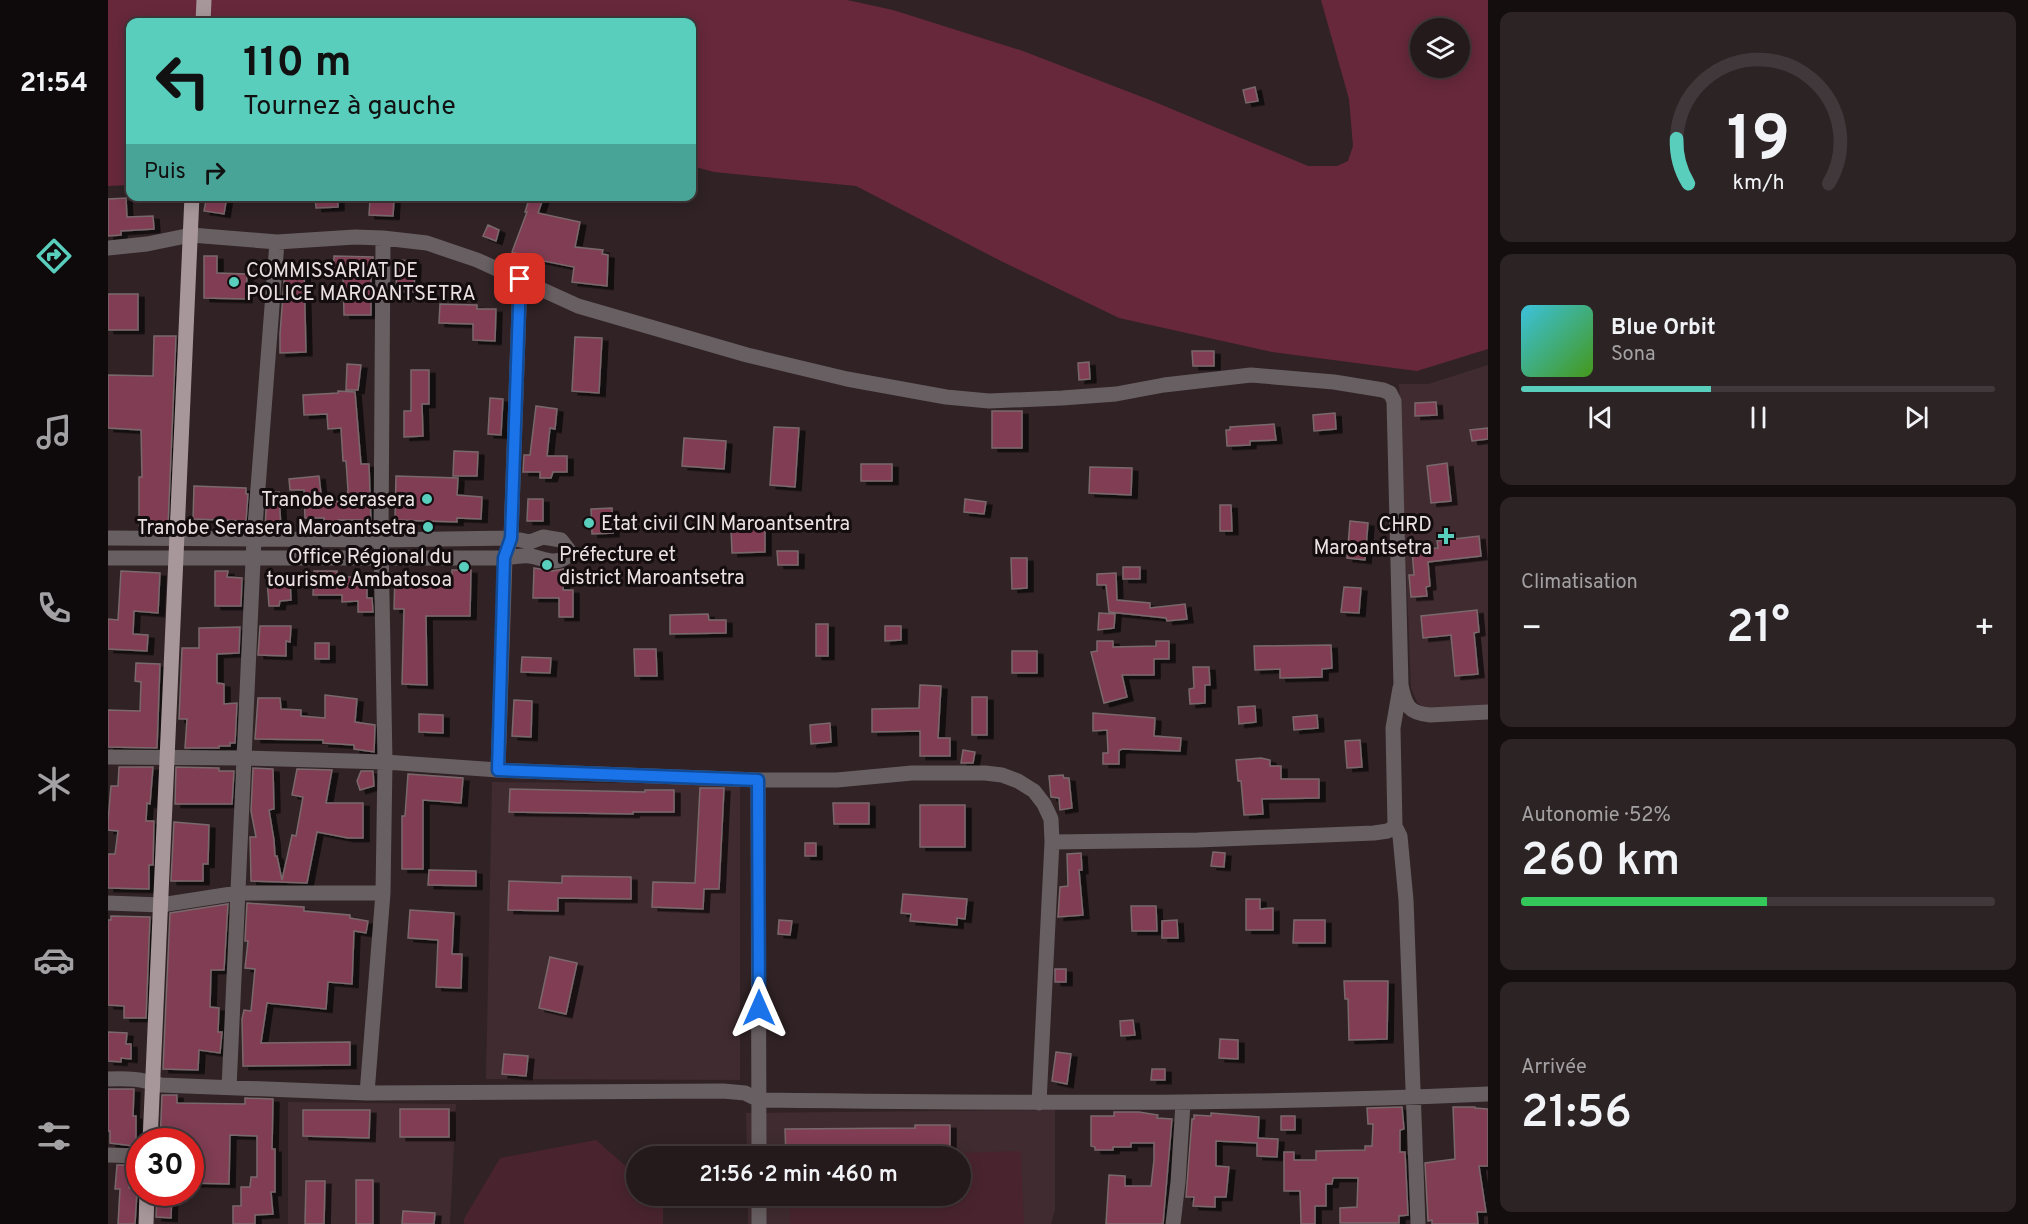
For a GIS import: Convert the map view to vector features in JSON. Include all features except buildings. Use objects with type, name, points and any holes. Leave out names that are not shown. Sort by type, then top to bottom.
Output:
[{"type":"main road","points":[[203,18],[204,0]]},
{"type":"main road","points":[[150,1128],[192,201]]},
{"type":"main road","points":[[146,1224],[147,1206]]},
{"type":"street","points":[[108,248],[147,244],[191,235],[277,242],[355,237],[427,243],[443,247],[520,279],[547,294],[578,306],[747,355],[847,379],[946,397],[989,401],[1071,398],[1251,375],[1334,382],[1390,393],[1394,401],[1401,684],[1393,728],[1395,826],[1400,836],[1406,900],[1418,1224]]},
{"type":"street","points":[[367,1093],[383,893],[385,762],[381,540],[383,238]]},
{"type":"street","points":[[229,1088],[254,539],[277,242]]},
{"type":"street","points":[[498,770],[504,558],[511,538],[520,279]]},
{"type":"street","points":[[108,538],[381,540],[511,538],[530,542],[543,537],[558,538],[567,545],[567,555],[556,561],[531,556],[504,558],[108,558]]},
{"type":"street","points":[[1401,684],[1407,706],[1421,714],[1430,716],[1488,712]]},
{"type":"street","points":[[108,757],[385,762],[498,770],[758,780],[837,780],[912,773],[1002,775],[1034,791],[1044,804],[1051,819],[1052,842],[1039,1103]]},
{"type":"street","points":[[758,780],[759,1146]]},
{"type":"street","points":[[1052,842],[1230,839],[1374,833],[1388,831],[1395,826]]},
{"type":"street","points":[[108,903],[161,905],[238,893],[383,893]]},
{"type":"street","points":[[108,1079],[137,1078],[161,1085],[367,1093],[723,1091],[745,1093],[759,1100],[1183,1103],[1488,1094]]},
{"type":"street","points":[[1173,1224],[1183,1103]]},
{"type":"street","points":[[108,1155],[126,1156]]},
{"type":"street","points":[[759,1206],[759,1224]]},
{"type":"shaded area","points":[[108,0],[847,0],[893,10],[1023,51],[1155,102],[1308,166],[1337,166],[1348,161],[1353,146],[1349,99],[1321,0],[1488,0],[1488,349],[1417,371],[1272,352],[1119,318],[997,259],[856,186],[714,172],[696,167],[696,18],[126,18],[126,185],[108,186]]},
{"type":"shaded area","name":"CHRD Maroantsetra","points":[[1488,365],[1488,708],[1423,708],[1417,702],[1411,688],[1399,384],[1428,384]]},
{"type":"shaded area","points":[[492,782],[740,784],[740,1080],[486,1079]]},
{"type":"shaded area","points":[[288,1102],[456,1104],[450,1224],[288,1224]]},
{"type":"shaded area","points":[[1055,1110],[1055,1210],[1051,1224],[748,1224],[748,1206],[971,1206],[971,1146],[747,1146],[746,1113]]},
{"type":"shaded area","points":[[596,1140],[626,1166],[626,1206],[663,1206],[663,1224],[464,1224],[464,1219],[500,1158]]},
{"type":"shaded area","points":[[1021,1151],[1024,1224],[790,1224],[790,1206],[971,1206],[971,1153]]},
{"type":"place","name":"COMMISSARIAT DE POLICE MAROANTSETRA","points":[[234,282]]},
{"type":"place","name":"Tranobe serasera","points":[[427,499]]},
{"type":"place","name":"Etat civil CIN Maroantsentra","points":[[589,523]]},
{"type":"place","name":"Tranobe Serasera Maroantsetra","points":[[428,527]]},
{"type":"place","name":"CHRD Maroantsetra","points":[[1446,536]]},
{"type":"place","name":"Préfecture et district Maroantsetra","points":[[547,565]]},
{"type":"place","name":"Office Régional du tourisme Ambatosoa","points":[[464,567]]},
{"type":"route","points":[[520,279],[511,538],[504,558],[498,770],[758,780],[759,1008]]}]
